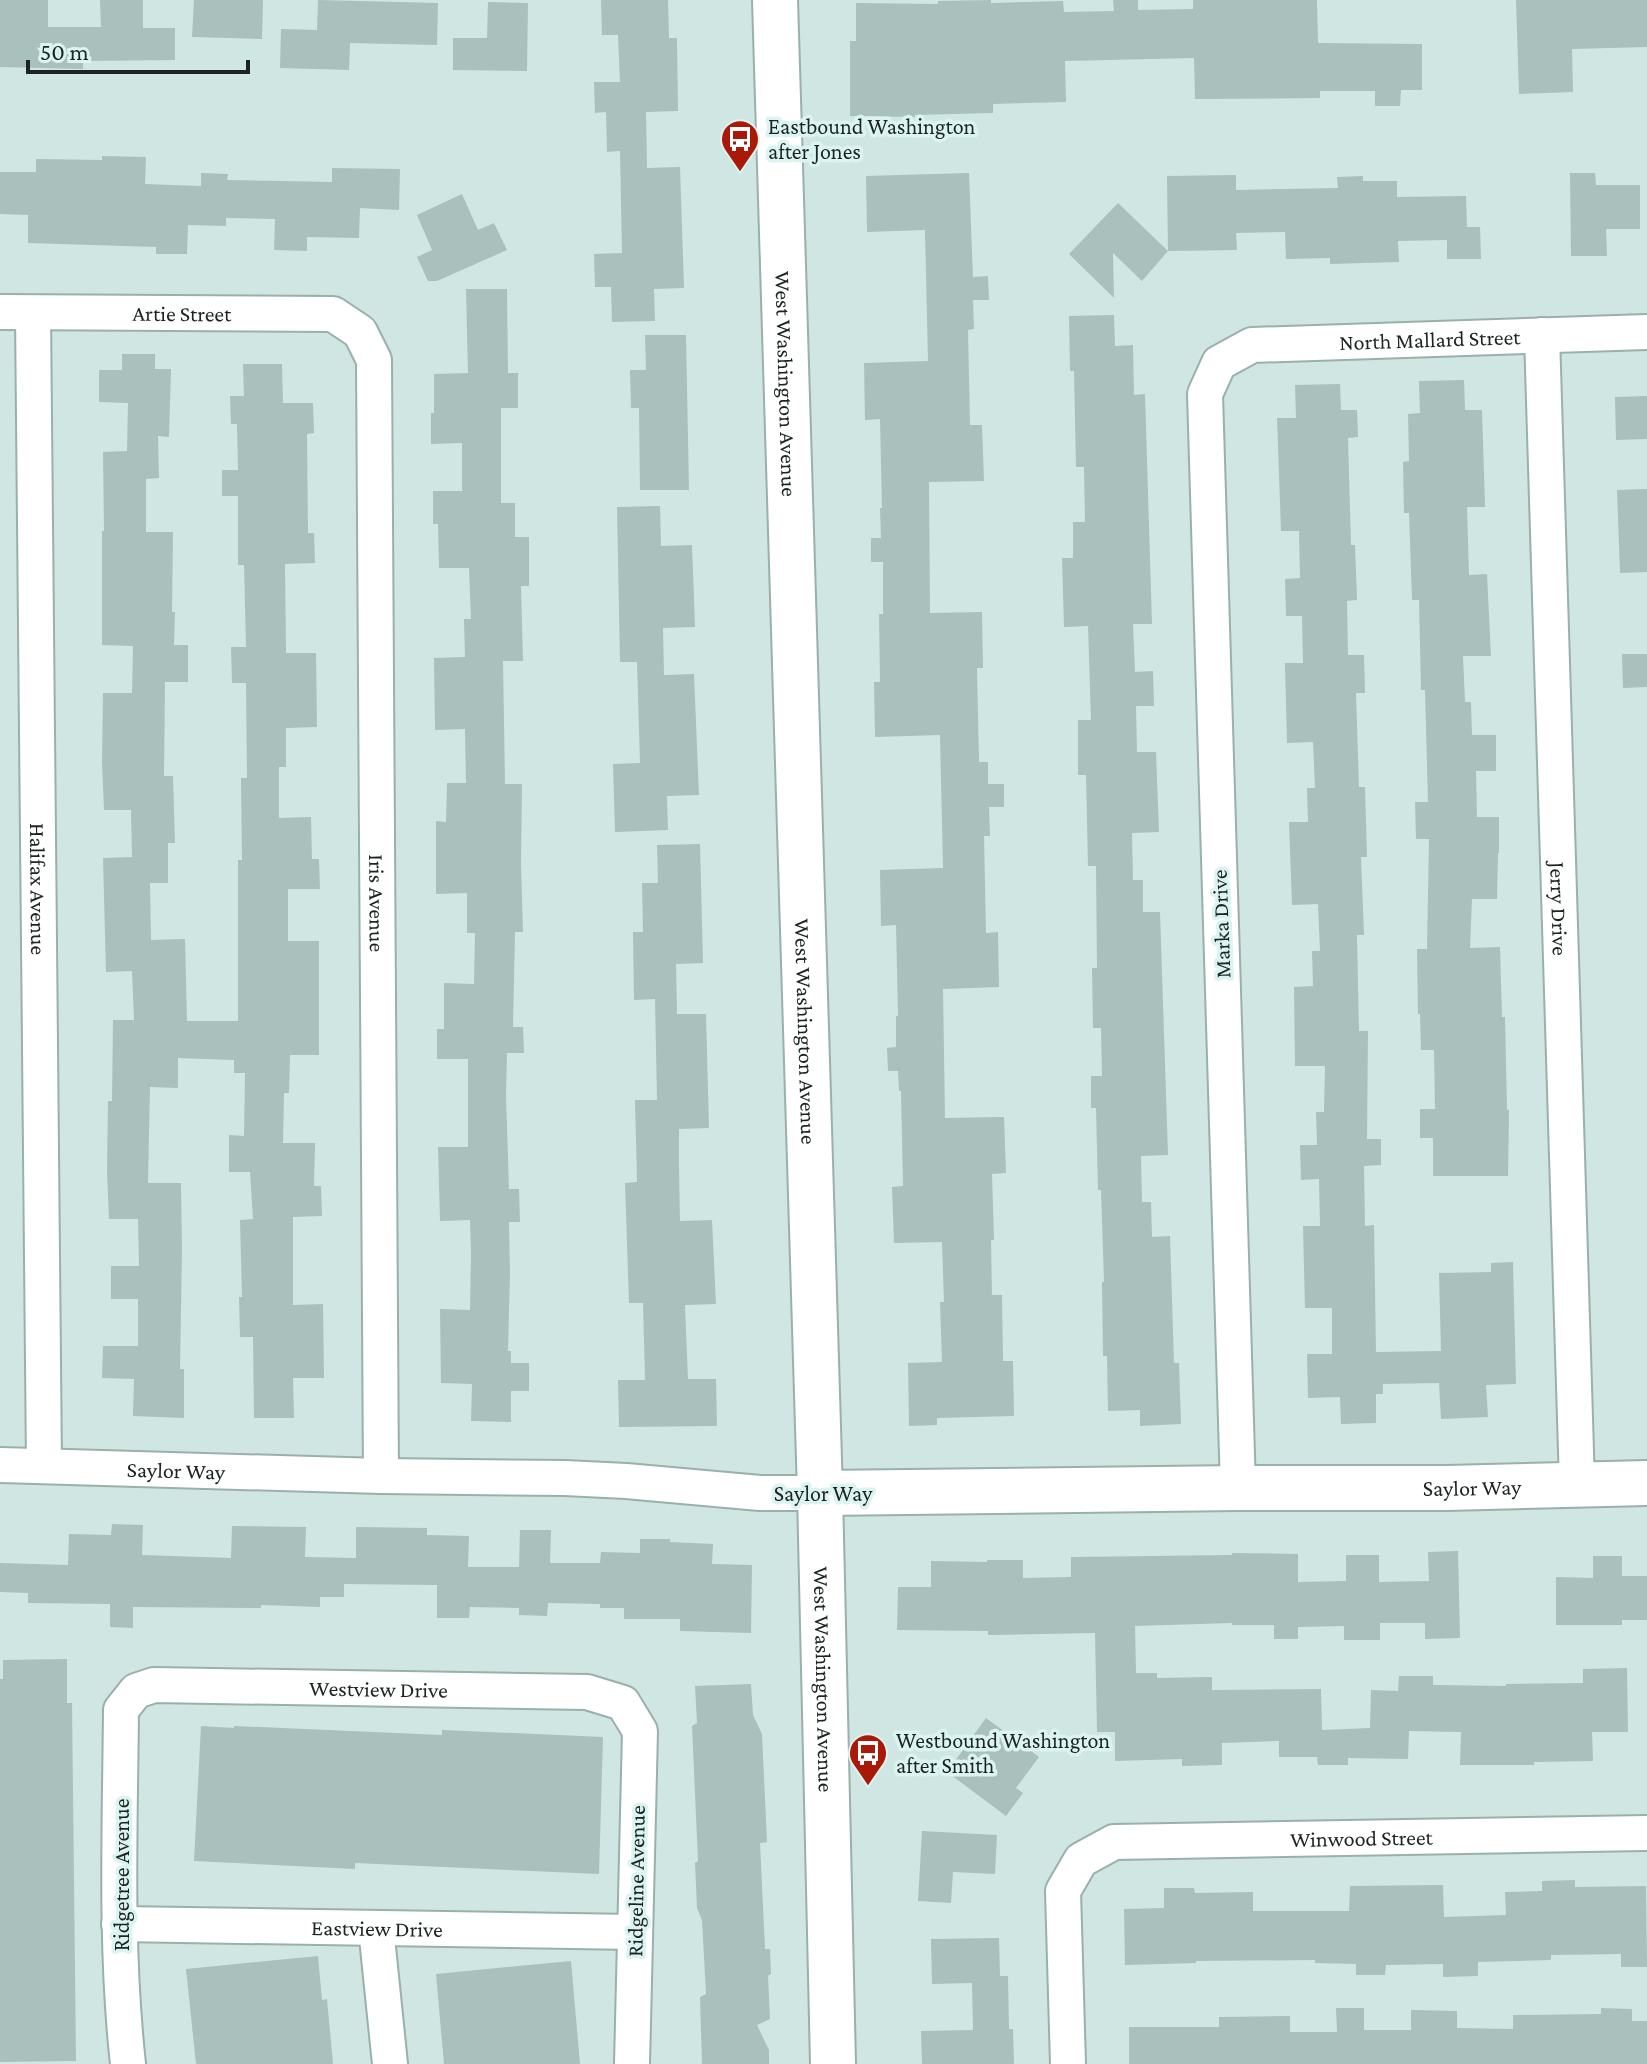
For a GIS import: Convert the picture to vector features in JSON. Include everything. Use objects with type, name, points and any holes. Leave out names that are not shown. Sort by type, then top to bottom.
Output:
[{"type":"main road","name":"West Washington Avenue","points":[[775,0],[820,1493],[833,2064]]},
{"type":"main road","name":"Saylor Way","points":[[820,1493],[1447,1488],[1647,1483]]},
{"type":"street","name":"Artie Street","points":[[16,313],[333,314],[360,332]]},
{"type":"street","name":"Halifax Avenue","points":[[16,313],[44,1466]]},
{"type":"street","name":"Iris Avenue","points":[[360,332],[374,360],[381,1476]]},
{"type":"street","name":"North Mallard Street","points":[[1219,363],[1252,345],[1647,332]]},
{"type":"street","name":"Jerry Drive","points":[[1542,335],[1577,1484]]},
{"type":"street","name":"Marka Drive","points":[[1219,363],[1205,394],[1238,1488]]},
{"type":"street","name":"Saylor Way","points":[[0,1465],[565,1478],[760,1493],[820,1493]]},
{"type":"street","name":"Westview Drive","points":[[136,1691],[154,1685],[587,1692],[623,1703]]},
{"type":"street","name":"Ridgetree Avenue","points":[[128,2064],[119,1924],[121,1710],[136,1691]]},
{"type":"street","name":"Ridgeline Avenue","points":[[623,1703],[640,1731],[632,2064]]},
{"type":"street","name":"Winwood Street","points":[[1068,2064],[1063,1891],[1081,1860],[1114,1842],[1647,1833]]},
{"type":"street","name":"Eastview Drive","points":[[119,1924],[635,1932]]},
{"type":"street","points":[[376,1928],[390,2064]]},
{"type":"building","points":[[0,0],[48,0],[48,27],[101,27],[100,0],[143,0],[143,28],[175,28],[175,60],[83,61],[83,69],[0,67]]},
{"type":"building","points":[[194,0],[263,0],[262,39],[192,37]]},
{"type":"building","points":[[318,0],[438,3],[437,45],[350,43],[349,70],[280,68],[281,29],[317,30]]},
{"type":"building","points":[[601,0],[668,0],[669,38],[677,38],[678,111],[646,112],[647,168],[680,167],[684,288],[654,289],[655,321],[612,322],[611,287],[595,287],[594,254],[622,253],[620,151],[607,152],[606,112],[595,113],[594,82],[620,82],[618,35],[602,35]]},
{"type":"building","points":[[991,0],[991,3],[1063,1],[1064,12],[1114,11],[1113,0],[1138,0],[1138,10],[1193,9],[1193,0],[1317,0],[1318,43],[1422,44],[1422,90],[1401,90],[1400,106],[1375,106],[1375,91],[1320,91],[1320,98],[1195,99],[1194,58],[1065,61],[1066,102],[993,104],[993,113],[850,116],[850,41],[856,41],[856,3],[938,4],[938,1]]},
{"type":"building","points":[[1516,0],[1647,0],[1647,47],[1572,49],[1573,92],[1519,94]]},
{"type":"building","points":[[488,2],[528,3],[527,71],[453,70],[453,38],[487,38]]},
{"type":"building","points":[[102,156],[146,157],[145,184],[201,186],[201,173],[228,174],[227,180],[332,182],[332,168],[400,169],[399,210],[360,208],[359,238],[307,237],[307,251],[274,250],[275,219],[226,218],[226,226],[188,225],[187,254],[156,254],[156,247],[28,243],[28,215],[0,214],[0,172],[36,172],[36,159],[102,160]]},
{"type":"building","points":[[969,173],[973,277],[988,276],[989,300],[973,300],[974,329],[968,330],[970,425],[982,425],[984,481],[929,482],[930,613],[982,612],[983,668],[977,668],[979,762],[988,762],[988,784],[1004,784],[1004,807],[989,807],[990,836],[984,836],[986,933],[998,932],[999,987],[943,989],[945,1118],[1004,1117],[1006,1173],[992,1174],[992,1295],[1002,1295],[1003,1361],[1013,1361],[1014,1416],[937,1418],[937,1425],[909,1426],[908,1363],[942,1362],[942,1242],[894,1243],[892,1187],[903,1186],[901,1091],[898,1071],[888,1071],[887,1048],[896,1047],[896,925],[881,926],[880,870],[943,868],[940,735],[875,737],[874,682],[880,682],[879,614],[883,614],[883,562],[871,562],[871,538],[881,538],[880,419],[865,420],[864,363],[928,361],[925,230],[867,232],[866,176]]},
{"type":"building","points":[[1570,173],[1595,173],[1596,185],[1640,185],[1640,229],[1606,229],[1607,256],[1571,256]]},
{"type":"building","points":[[1236,175],[1236,190],[1338,188],[1337,177],[1363,176],[1363,181],[1397,181],[1397,197],[1466,196],[1467,227],[1480,227],[1481,259],[1447,259],[1447,240],[1398,241],[1399,262],[1330,264],[1330,258],[1286,259],[1285,232],[1236,233],[1237,250],[1168,251],[1167,176]]},
{"type":"building","points":[[462,194],[478,230],[494,223],[507,250],[437,281],[428,281],[417,257],[432,250],[417,215]]},
{"type":"building","points":[[1118,203],[1168,251],[1142,281],[1113,253],[1114,298],[1069,254]]},
{"type":"building","points":[[466,289],[507,289],[508,373],[518,373],[518,408],[501,408],[501,503],[515,503],[515,537],[529,537],[529,586],[521,586],[523,661],[503,661],[505,784],[522,784],[523,932],[515,932],[513,1027],[523,1027],[524,1053],[507,1053],[509,1189],[519,1189],[520,1222],[509,1222],[508,1351],[511,1351],[511,1363],[529,1363],[529,1391],[511,1391],[511,1422],[471,1421],[472,1384],[441,1383],[440,1309],[470,1310],[471,1255],[470,1220],[440,1221],[438,1147],[468,1147],[468,1059],[437,1059],[437,1029],[444,1029],[444,983],[474,984],[475,933],[467,933],[467,893],[436,894],[436,821],[446,822],[447,783],[466,783],[465,729],[435,730],[434,658],[465,657],[464,619],[471,619],[469,568],[439,568],[438,524],[433,524],[433,491],[462,491],[462,443],[431,444],[431,413],[434,413],[434,374],[468,373]]},
{"type":"building","points":[[1114,315],[1115,346],[1133,345],[1134,395],[1145,394],[1152,624],[1133,624],[1135,672],[1153,671],[1154,706],[1136,706],[1137,752],[1156,752],[1159,832],[1132,833],[1133,880],[1143,880],[1143,912],[1160,912],[1168,1155],[1141,1156],[1142,1202],[1151,1202],[1152,1237],[1170,1236],[1174,1363],[1179,1363],[1181,1424],[1140,1426],[1140,1410],[1108,1411],[1107,1356],[1103,1356],[1101,1190],[1098,1190],[1096,1108],[1091,1108],[1091,1076],[1102,1076],[1101,1028],[1093,1028],[1092,968],[1097,968],[1096,866],[1088,866],[1086,775],[1078,775],[1078,720],[1091,720],[1088,626],[1064,627],[1062,558],[1073,558],[1073,522],[1085,522],[1084,467],[1076,467],[1074,371],[1070,371],[1069,316]]},
{"type":"building","points":[[645,335],[686,335],[689,490],[640,490],[639,408],[631,408],[630,370],[646,370]]},
{"type":"building","points":[[122,354],[155,354],[155,369],[171,369],[169,437],[158,436],[159,478],[146,479],[146,532],[173,532],[174,645],[188,645],[188,682],[165,682],[164,776],[173,776],[175,843],[168,843],[168,883],[150,883],[151,940],[185,939],[187,1021],[238,1021],[238,860],[242,860],[241,778],[247,778],[246,683],[232,683],[231,647],[246,647],[244,565],[238,565],[238,496],[222,496],[222,470],[238,470],[237,424],[231,424],[230,396],[244,396],[243,364],[282,364],[283,403],[313,403],[314,433],[307,434],[308,533],[314,533],[315,563],[285,564],[286,653],[316,653],[317,727],[286,728],[286,767],[279,767],[279,818],[311,817],[312,859],[319,859],[320,889],[288,889],[288,941],[319,941],[319,1055],[290,1055],[289,1093],[284,1093],[283,1143],[315,1143],[314,1186],[321,1186],[322,1216],[293,1217],[293,1305],[323,1304],[324,1378],[293,1378],[294,1418],[254,1418],[253,1337],[240,1337],[240,1220],[253,1219],[250,1172],[229,1172],[229,1135],[244,1136],[245,1073],[234,1073],[234,1060],[178,1058],[178,1088],[150,1087],[148,1183],[181,1183],[180,1369],[184,1369],[184,1418],[133,1416],[134,1379],[102,1378],[103,1346],[138,1346],[138,1299],[111,1299],[111,1266],[139,1266],[138,1219],[109,1219],[107,1171],[113,1020],[134,1020],[132,971],[106,972],[103,858],[132,857],[131,810],[104,810],[102,762],[103,693],[132,693],[133,646],[102,645],[103,452],[127,451],[128,403],[99,402],[99,370],[122,370]]},
{"type":"building","points":[[1464,380],[1465,410],[1482,410],[1485,507],[1467,507],[1469,575],[1487,574],[1491,656],[1463,656],[1465,702],[1471,702],[1472,735],[1496,735],[1496,771],[1476,771],[1477,817],[1499,817],[1497,899],[1472,899],[1470,948],[1500,947],[1509,1110],[1508,1176],[1433,1176],[1433,1138],[1420,1138],[1420,1109],[1435,1109],[1434,1050],[1421,1050],[1418,1014],[1417,949],[1427,949],[1429,839],[1416,839],[1415,802],[1428,802],[1425,690],[1421,690],[1419,600],[1412,600],[1409,513],[1404,513],[1403,462],[1409,461],[1408,414],[1420,413],[1419,381]]},
{"type":"building","points":[[1340,384],[1341,410],[1357,410],[1358,437],[1348,438],[1351,545],[1355,545],[1357,600],[1347,601],[1348,655],[1364,655],[1365,693],[1356,693],[1359,787],[1365,787],[1367,857],[1361,857],[1364,935],[1357,935],[1359,1031],[1368,1031],[1367,1139],[1381,1139],[1381,1165],[1364,1166],[1365,1226],[1374,1225],[1376,1352],[1441,1351],[1439,1273],[1491,1272],[1491,1263],[1513,1262],[1516,1384],[1486,1385],[1488,1417],[1441,1419],[1439,1383],[1383,1384],[1383,1394],[1376,1394],[1376,1423],[1341,1424],[1340,1397],[1308,1398],[1307,1354],[1332,1354],[1332,1308],[1305,1308],[1303,1226],[1320,1226],[1319,1179],[1301,1180],[1300,1145],[1317,1145],[1316,1112],[1324,1112],[1325,1066],[1295,1066],[1294,987],[1313,986],[1312,951],[1320,951],[1318,904],[1292,905],[1289,822],[1308,822],[1307,788],[1315,788],[1313,742],[1287,743],[1285,663],[1303,663],[1302,616],[1286,616],[1285,579],[1300,578],[1299,531],[1281,531],[1277,418],[1296,418],[1295,385]]},
{"type":"building","points":[[1647,396],[1647,439],[1616,440],[1615,397]]},
{"type":"building","points":[[1647,489],[1647,572],[1620,573],[1617,490]]},
{"type":"building","points":[[660,506],[661,546],[692,545],[695,627],[663,628],[664,675],[694,674],[699,795],[667,796],[668,830],[615,832],[613,764],[640,763],[637,662],[620,662],[617,507]]},
{"type":"building","points":[[1622,654],[1647,654],[1647,687],[1623,688]]},
{"type":"building","points":[[700,844],[703,963],[676,964],[677,1014],[706,1014],[709,1128],[679,1129],[680,1221],[712,1220],[716,1304],[685,1305],[688,1379],[716,1379],[717,1426],[619,1427],[618,1380],[645,1380],[643,1303],[629,1303],[625,1183],[637,1182],[635,1100],[657,1100],[655,999],[634,1000],[633,932],[643,932],[642,883],[658,883],[657,845]]},
{"type":"building","points":[[112,1524],[143,1525],[142,1555],[231,1558],[232,1526],[306,1527],[305,1557],[356,1558],[356,1527],[427,1528],[427,1535],[469,1536],[468,1567],[519,1567],[520,1530],[551,1530],[550,1563],[600,1563],[601,1552],[640,1553],[640,1539],[713,1544],[712,1564],[752,1565],[751,1633],[680,1631],[680,1619],[624,1619],[624,1608],[600,1608],[600,1604],[548,1603],[547,1616],[519,1615],[519,1608],[470,1607],[469,1618],[437,1618],[437,1585],[344,1584],[344,1597],[320,1597],[320,1607],[133,1607],[133,1628],[110,1627],[110,1604],[28,1603],[28,1593],[0,1592],[0,1563],[68,1565],[69,1534],[111,1535]]},
{"type":"building","points":[[1458,1551],[1460,1638],[1425,1639],[1425,1623],[1380,1623],[1380,1640],[1344,1640],[1344,1626],[1298,1627],[1298,1639],[1274,1639],[1274,1625],[1135,1626],[1136,1673],[1157,1673],[1157,1678],[1212,1677],[1212,1690],[1321,1689],[1322,1730],[1370,1728],[1371,1690],[1398,1691],[1399,1676],[1433,1676],[1433,1685],[1506,1686],[1583,1683],[1583,1669],[1627,1668],[1628,1732],[1592,1732],[1593,1761],[1460,1765],[1461,1732],[1409,1731],[1408,1759],[1348,1758],[1348,1765],[1318,1765],[1317,1757],[1279,1757],[1279,1741],[1222,1743],[1222,1765],[1182,1766],[1182,1759],[1115,1761],[1115,1732],[1097,1732],[1095,1633],[988,1635],[988,1631],[897,1630],[898,1587],[931,1587],[931,1561],[1023,1560],[1023,1578],[1071,1577],[1071,1557],[1298,1554],[1298,1582],[1346,1581],[1346,1555],[1379,1555],[1379,1582],[1429,1581],[1428,1552]]},
{"type":"building","points":[[1593,1556],[1622,1556],[1622,1576],[1647,1576],[1647,1620],[1622,1620],[1622,1625],[1556,1625],[1556,1577],[1593,1578]]},
{"type":"building","points":[[67,1659],[67,1703],[72,1703],[76,2061],[0,2062],[0,1679],[3,1679],[3,1660]]},
{"type":"building","points":[[751,1684],[753,1715],[762,1734],[767,1842],[760,1843],[765,1949],[770,1949],[771,1974],[768,1976],[770,2019],[757,2025],[769,2050],[769,2064],[702,2064],[700,1997],[706,1994],[695,1863],[698,1861],[692,1726],[697,1723],[695,1686]]},
{"type":"building","points":[[986,1718],[1039,1757],[1016,1788],[1023,1793],[1006,1816],[947,1772]]},
{"type":"building","points":[[201,1726],[442,1735],[442,1730],[603,1737],[599,1874],[355,1863],[355,1869],[194,1861]]},
{"type":"building","points":[[922,1831],[997,1835],[995,1874],[953,1872],[951,1903],[918,1901]]},
{"type":"building","points":[[1575,1880],[1575,1887],[1646,1886],[1647,1967],[1621,1967],[1621,1954],[1551,1955],[1551,1960],[1478,1962],[1478,1976],[1443,1977],[1443,1964],[1386,1965],[1385,1975],[1356,1975],[1356,1964],[1315,1963],[1315,1960],[1125,1965],[1124,1909],[1164,1908],[1164,1888],[1194,1888],[1195,1893],[1253,1892],[1253,1911],[1349,1911],[1350,1886],[1443,1885],[1444,1917],[1506,1915],[1505,1892],[1542,1891],[1542,1881]]},
{"type":"building","points":[[999,1938],[1000,1976],[1008,1976],[1009,2029],[1013,2029],[1014,2064],[922,2064],[921,2031],[973,2030],[972,1983],[932,1984],[931,1939]]},
{"type":"building","points":[[318,1956],[322,2000],[327,1999],[333,2064],[196,2064],[186,1969]]},
{"type":"building","points":[[571,1961],[580,2064],[444,2064],[436,1974]]},
{"type":"building","points":[[1336,2008],[1364,2008],[1364,2030],[1411,2030],[1411,2010],[1457,2011],[1457,2028],[1513,2029],[1513,2015],[1601,2014],[1601,2008],[1632,2009],[1632,2021],[1647,2021],[1647,2064],[1129,2064],[1129,2027],[1219,2027],[1219,2017],[1290,2016],[1290,2032],[1337,2032]]},
{"type":"place","name":"Eastbound Washington after Jones","points":[[740,173]]},
{"type":"place","name":"Westbound Washington after Smith","points":[[868,1787]]}]
